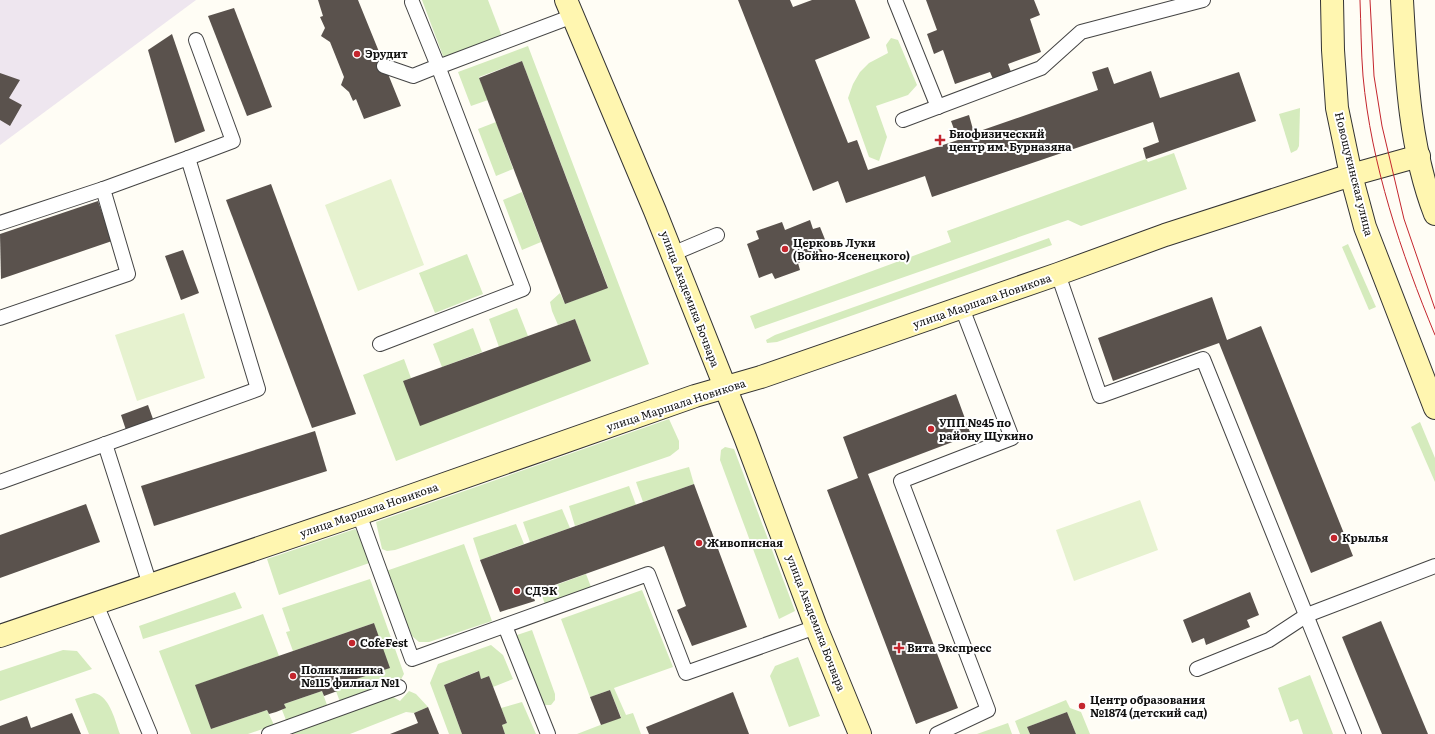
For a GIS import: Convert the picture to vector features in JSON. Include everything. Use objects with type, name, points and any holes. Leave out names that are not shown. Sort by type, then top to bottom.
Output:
[{"type":"street","name":"Новощукинская улица","points":[[1332,0],[1333,50],[1337,108],[1351,175],[1365,227],[1435,408]]},
{"type":"street","points":[[1402,0],[1407,80],[1419,156],[1435,214]]},
{"type":"street","name":"улица Академика Бочвара","points":[[570,8],[672,254],[724,388],[745,437],[816,627],[860,734]]},
{"type":"street","name":"улица Маршала Новикова","points":[[0,636],[359,514],[695,396],[761,377],[962,308],[1165,235],[1351,175],[1419,156]]},
{"type":"lane","points":[[895,0],[938,107]]},
{"type":"lane","points":[[903,120],[1041,68],[1081,32],[1203,0]]},
{"type":"lane","points":[[380,344],[523,289],[413,1]]},
{"type":"lane","points":[[384,66],[413,76],[446,64],[570,8]]},
{"type":"lane","points":[[0,223],[103,189],[233,142],[196,40]]},
{"type":"lane","points":[[0,482],[258,389],[188,158]]},
{"type":"lane","points":[[0,318],[128,274],[103,189]]},
{"type":"lane","points":[[672,254],[717,235]]},
{"type":"lane","points":[[1058,274],[1100,396],[1203,359],[1354,734]]},
{"type":"lane","points":[[937,734],[988,710],[901,481],[1012,438],[962,308]]},
{"type":"lane","points":[[105,444],[150,585]]},
{"type":"lane","points":[[359,514],[412,659],[648,574],[686,673],[816,627]]},
{"type":"lane","points":[[1197,669],[1269,640],[1307,615],[1435,566]]},
{"type":"lane","points":[[96,604],[150,734]]},
{"type":"lane","points":[[505,626],[548,734]]},
{"type":"lane","points":[[269,734],[399,687]]},
{"type":"shaded area","points":[[0,0],[196,0],[0,145]]},
{"type":"green space","points":[[422,0],[488,0],[504,42],[446,64]]},
{"type":"green space","points":[[891,38],[898,40],[917,85],[908,95],[876,106],[887,137],[879,161],[869,157],[848,98],[853,84],[860,72],[869,63],[888,53],[886,45]]},
{"type":"green space","points":[[528,46],[649,364],[396,461],[363,375],[404,359],[411,378],[403,381],[591,361],[575,319],[558,325],[550,302],[560,293],[565,304],[608,287],[522,61],[479,77],[488,100],[471,106],[458,72]]},
{"type":"green space","points":[[1300,108],[1299,146],[1297,150],[1291,153],[1279,114]]},
{"type":"green space","points":[[496,122],[513,169],[496,176],[478,129]]},
{"type":"green space","points":[[1174,153],[1187,189],[1081,226],[1068,220],[755,329],[750,316],[951,242],[947,231],[1146,159],[1148,162]]},
{"type":"green space","points":[[391,179],[424,265],[358,291],[325,205]]},
{"type":"green space","points":[[522,192],[541,242],[522,250],[503,200]]},
{"type":"green space","points":[[1049,238],[1052,245],[777,342],[767,343],[766,340],[775,335]]},
{"type":"green space","points":[[1348,244],[1376,307],[1369,310],[1342,247]]},
{"type":"green space","points":[[467,254],[483,294],[435,313],[419,273]]},
{"type":"green space","points":[[517,308],[528,336],[499,347],[489,319]]},
{"type":"green space","points":[[184,313],[205,378],[137,401],[115,335]]},
{"type":"green space","points":[[473,328],[482,352],[442,367],[433,344]]},
{"type":"green space","points":[[669,419],[679,441],[679,449],[670,456],[395,550],[387,551],[382,549],[376,522]]},
{"type":"green space","points":[[1420,422],[1435,458],[1435,482],[1411,427]]},
{"type":"green space","points":[[725,447],[734,449],[795,611],[779,619],[720,460],[721,450]]},
{"type":"green space","points":[[689,467],[694,484],[643,502],[636,482]]},
{"type":"green space","points":[[629,486],[636,505],[575,526],[569,506]]},
{"type":"green space","points":[[1140,500],[1158,550],[1074,581],[1056,530]]},
{"type":"green space","points":[[562,509],[570,528],[530,542],[523,522]]},
{"type":"green space","points":[[516,524],[524,544],[480,560],[473,538]]},
{"type":"green space","points":[[355,529],[364,539],[372,562],[279,595],[267,559]]},
{"type":"green space","points":[[464,544],[492,621],[429,642],[419,642],[412,636],[386,571]]},
{"type":"green space","points":[[586,574],[591,587],[545,604],[540,591]]},
{"type":"green space","points":[[370,579],[404,674],[400,681],[340,702],[336,691],[338,685],[389,668],[374,623],[293,651],[286,632],[290,631],[282,608]]},
{"type":"green space","points":[[642,590],[673,667],[614,688],[626,715],[633,713],[641,734],[577,734],[621,717],[610,690],[590,697],[561,619]]},
{"type":"green space","points":[[235,592],[242,608],[143,639],[139,626]]},
{"type":"green space","points":[[263,614],[279,656],[196,685],[211,729],[267,710],[274,725],[248,734],[191,734],[159,651]]},
{"type":"green space","points":[[532,630],[555,694],[555,700],[551,705],[545,705],[541,701],[517,635]]},
{"type":"green space","points":[[491,645],[503,655],[513,679],[493,687],[489,676],[481,679],[478,671],[444,685],[462,734],[449,734],[430,683],[438,664]]},
{"type":"green space","points":[[63,650],[77,651],[92,669],[0,701],[0,671]]},
{"type":"green space","points":[[798,657],[820,716],[789,727],[770,676],[775,666]]},
{"type":"green space","points":[[1310,675],[1333,734],[1303,734],[1298,719],[1290,722],[1278,688]]},
{"type":"green space","points":[[322,691],[327,705],[286,720],[282,710],[285,708],[284,704]]},
{"type":"green space","points":[[409,691],[416,694],[428,707],[414,713],[406,712],[350,734],[290,734],[390,695],[400,701]]},
{"type":"green space","points":[[94,693],[100,695],[108,704],[120,734],[89,734],[75,699]]},
{"type":"green space","points":[[1066,700],[1070,708],[1081,712],[1090,734],[1076,734],[1067,712],[1027,727],[1030,734],[1020,734],[1015,721]]},
{"type":"green space","points":[[522,702],[536,734],[505,734],[502,725],[507,723],[501,708]]},
{"type":"green space","points":[[1008,723],[1012,734],[977,734]]},
{"type":"building","name":"Эрудит","points":[[318,0],[358,0],[401,106],[364,119],[356,99],[353,101],[349,92],[341,85],[344,77],[330,42],[321,36],[325,28],[320,17],[323,16]]},
{"type":"building","points":[[738,0],[790,0],[793,7],[812,0],[855,0],[870,38],[815,60],[848,143],[857,140],[868,170],[958,140],[951,121],[969,115],[974,133],[1098,90],[1092,72],[1108,67],[1114,84],[1151,71],[1160,98],[1239,72],[1256,121],[1146,159],[1143,148],[1159,142],[1153,122],[932,197],[925,176],[846,203],[838,181],[813,191]]},
{"type":"building","points":[[926,0],[1034,0],[1040,15],[1030,19],[1041,52],[1008,64],[1011,72],[993,79],[990,72],[955,84],[943,50],[934,54],[927,34],[937,30]]},
{"type":"building","points":[[234,8],[272,107],[247,116],[208,16]]},
{"type":"building","points":[[172,34],[205,131],[175,143],[148,50]]},
{"type":"building","points":[[522,61],[608,288],[565,304],[479,78]]},
{"type":"building","points":[[0,73],[20,80],[9,98],[22,105],[10,126],[0,120]]},
{"type":"building","points":[[271,184],[356,414],[312,428],[226,200]]},
{"type":"building","points":[[98,201],[112,241],[1,279],[0,234]]},
{"type":"building","name":"Церковь Луки (Войно-Ясенецкого)","points":[[810,220],[813,229],[820,227],[826,242],[819,245],[823,253],[798,263],[800,270],[775,279],[772,273],[759,278],[747,244],[759,239],[756,231],[782,222],[785,230]]},
{"type":"building","points":[[183,250],[199,293],[181,300],[165,256]]},
{"type":"building","points":[[1212,297],[1227,340],[1261,326],[1353,556],[1311,573],[1219,343],[1113,381],[1098,338]]},
{"type":"building","points":[[575,319],[591,361],[420,426],[403,381]]},
{"type":"building","points":[[956,394],[971,435],[868,474],[958,708],[916,724],[827,490],[858,478],[843,437]]},
{"type":"building","points":[[148,405],[153,419],[126,430],[121,415]]},
{"type":"building","points":[[315,431],[327,471],[154,526],[141,486]]},
{"type":"building","points":[[694,484],[747,627],[692,646],[677,610],[686,606],[664,546],[532,593],[535,601],[500,612],[480,560]]},
{"type":"building","points":[[86,504],[100,542],[0,578],[0,535]]},
{"type":"building","points":[[1250,592],[1259,615],[1247,620],[1250,627],[1206,645],[1204,638],[1192,643],[1183,620]]},
{"type":"building","points":[[1381,621],[1428,734],[1382,734],[1342,637]]},
{"type":"building","name":"Поликлиника №115 филиал №1","points":[[374,623],[390,668],[338,685],[340,690],[324,696],[322,691],[284,704],[286,708],[276,712],[269,714],[267,710],[211,729],[195,685]]},
{"type":"building","points":[[479,671],[481,679],[489,676],[507,723],[502,725],[505,734],[462,734],[444,685]]},
{"type":"building","points":[[610,690],[621,718],[601,725],[590,697]]},
{"type":"building","points":[[733,692],[749,734],[649,734],[646,727]]},
{"type":"building","points":[[428,707],[439,734],[390,734],[418,723],[414,713]]},
{"type":"building","points":[[1067,712],[1076,734],[1030,734],[1027,727]]},
{"type":"building","points":[[72,713],[81,734],[0,734],[0,726],[27,716],[31,728]]},
{"type":"tram line","points":[[1360,0],[1363,76],[1367,109],[1380,175],[1399,240],[1435,335]]},
{"type":"tram line","points":[[1370,0],[1374,76],[1382,126],[1404,219],[1435,309]]},
{"type":"place","name":"Эрудит","points":[[357,54]]},
{"type":"place","name":"Биофизический центр им. Бурназяна","points":[[940,140]]},
{"type":"place","name":"Церковь Луки (Войно-Ясенецкого)","points":[[785,249]]},
{"type":"place","name":"УПП №45 по району Щукино","points":[[931,429]]},
{"type":"place","name":"Крылья","points":[[1334,538]]},
{"type":"place","name":"Живописная","points":[[699,543]]},
{"type":"place","name":"СДЭК","points":[[517,591]]},
{"type":"place","name":"CofeFest","points":[[352,643]]},
{"type":"place","name":"Вита Экспресс","points":[[899,648]]},
{"type":"place","name":"Поликлиника №115 филиал №1","points":[[293,676]]},
{"type":"place","name":"Центр образования №1874 (детский сад)","points":[[1082,706]]}]
